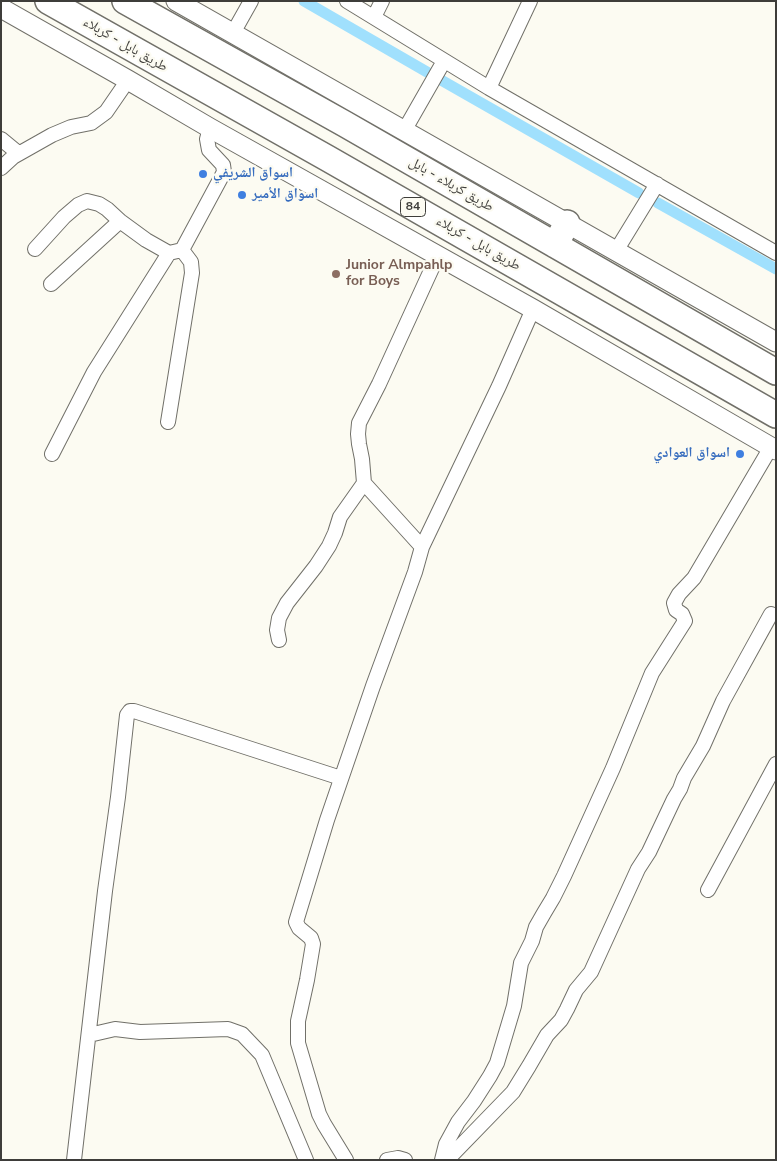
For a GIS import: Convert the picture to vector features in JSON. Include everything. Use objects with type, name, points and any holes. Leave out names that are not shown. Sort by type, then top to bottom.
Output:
[{"type":"highway","name":"طريق بابل - كربلاء","points":[[48,1],[776,415]]},
{"type":"highway","points":[[125,44],[134,42],[141,35],[144,27],[144,17],[132,5]]},
{"type":"highway","name":"طريق كربلاء - بابل","points":[[132,5],[345,124],[776,372]]},
{"type":"highway","points":[[168,69],[163,60],[163,50],[168,42],[176,36],[186,36]]},
{"type":"highway","points":[[555,245],[568,223]]},
{"type":"main road","points":[[176,1],[776,342]]},
{"type":"main road","points":[[1,8],[210,128],[534,309],[773,449]]},
{"type":"street","points":[[233,33],[251,1]]},
{"type":"street","points":[[347,1],[489,88],[776,253]]},
{"type":"street","points":[[374,18],[382,1]]},
{"type":"street","points":[[489,88],[530,1]]},
{"type":"street","points":[[404,131],[444,60]]},
{"type":"street","points":[[1,168],[18,153],[52,135],[71,127],[91,123],[106,112],[128,80]]},
{"type":"street","points":[[52,454],[94,372],[176,252],[224,172],[222,164],[209,150],[207,139],[210,128]]},
{"type":"street","points":[[1,139],[18,153]]},
{"type":"street","points":[[616,251],[657,184]]},
{"type":"street","points":[[35,249],[64,217],[87,201],[99,204],[107,209],[146,240],[176,252],[191,262],[192,273],[168,422]]},
{"type":"street","points":[[51,284],[120,221]]},
{"type":"street","points":[[422,547],[364,483],[359,444],[359,423],[379,384],[438,255]]},
{"type":"street","points":[[346,1160],[319,1114],[298,1043],[298,1021],[313,944],[296,922],[341,778],[415,572],[422,547],[534,309]]},
{"type":"street","points":[[442,1160],[446,1144],[458,1122],[485,1084],[497,1062],[514,1006],[521,963],[532,941],[536,927],[564,876],[613,768],[652,673],[685,621],[682,614],[676,610],[674,603],[679,594],[694,578],[773,449]]},
{"type":"street","points":[[279,640],[277,630],[279,618],[287,603],[329,546],[340,517],[364,483]]},
{"type":"street","points":[[447,1160],[513,1092],[548,1035],[561,1020],[576,990],[591,972],[638,868],[649,852],[684,778],[703,746],[726,696],[770,614]]},
{"type":"street","points":[[74,1160],[127,715],[130,711],[134,711],[341,778]]},
{"type":"street","points":[[708,890],[776,764]]},
{"type":"street","points":[[88,1035],[115,1029],[140,1032],[228,1029],[242,1034],[262,1054],[306,1160]]},
{"type":"street","points":[[387,1160],[398,1158],[405,1160]]},
{"type":"waterway","points":[[304,1],[427,72]]},
{"type":"waterway","points":[[441,80],[639,193]]},
{"type":"waterway","points":[[658,203],[776,269]]},
{"type":"place","name":"اسواق الشريفي","points":[[203,174]]},
{"type":"place","name":"اسواق الأمير","points":[[242,195]]},
{"type":"place","name":"Junior Almpahlp for Boys","points":[[336,274]]},
{"type":"place","name":"اسواق العوادي","points":[[740,454]]}]
